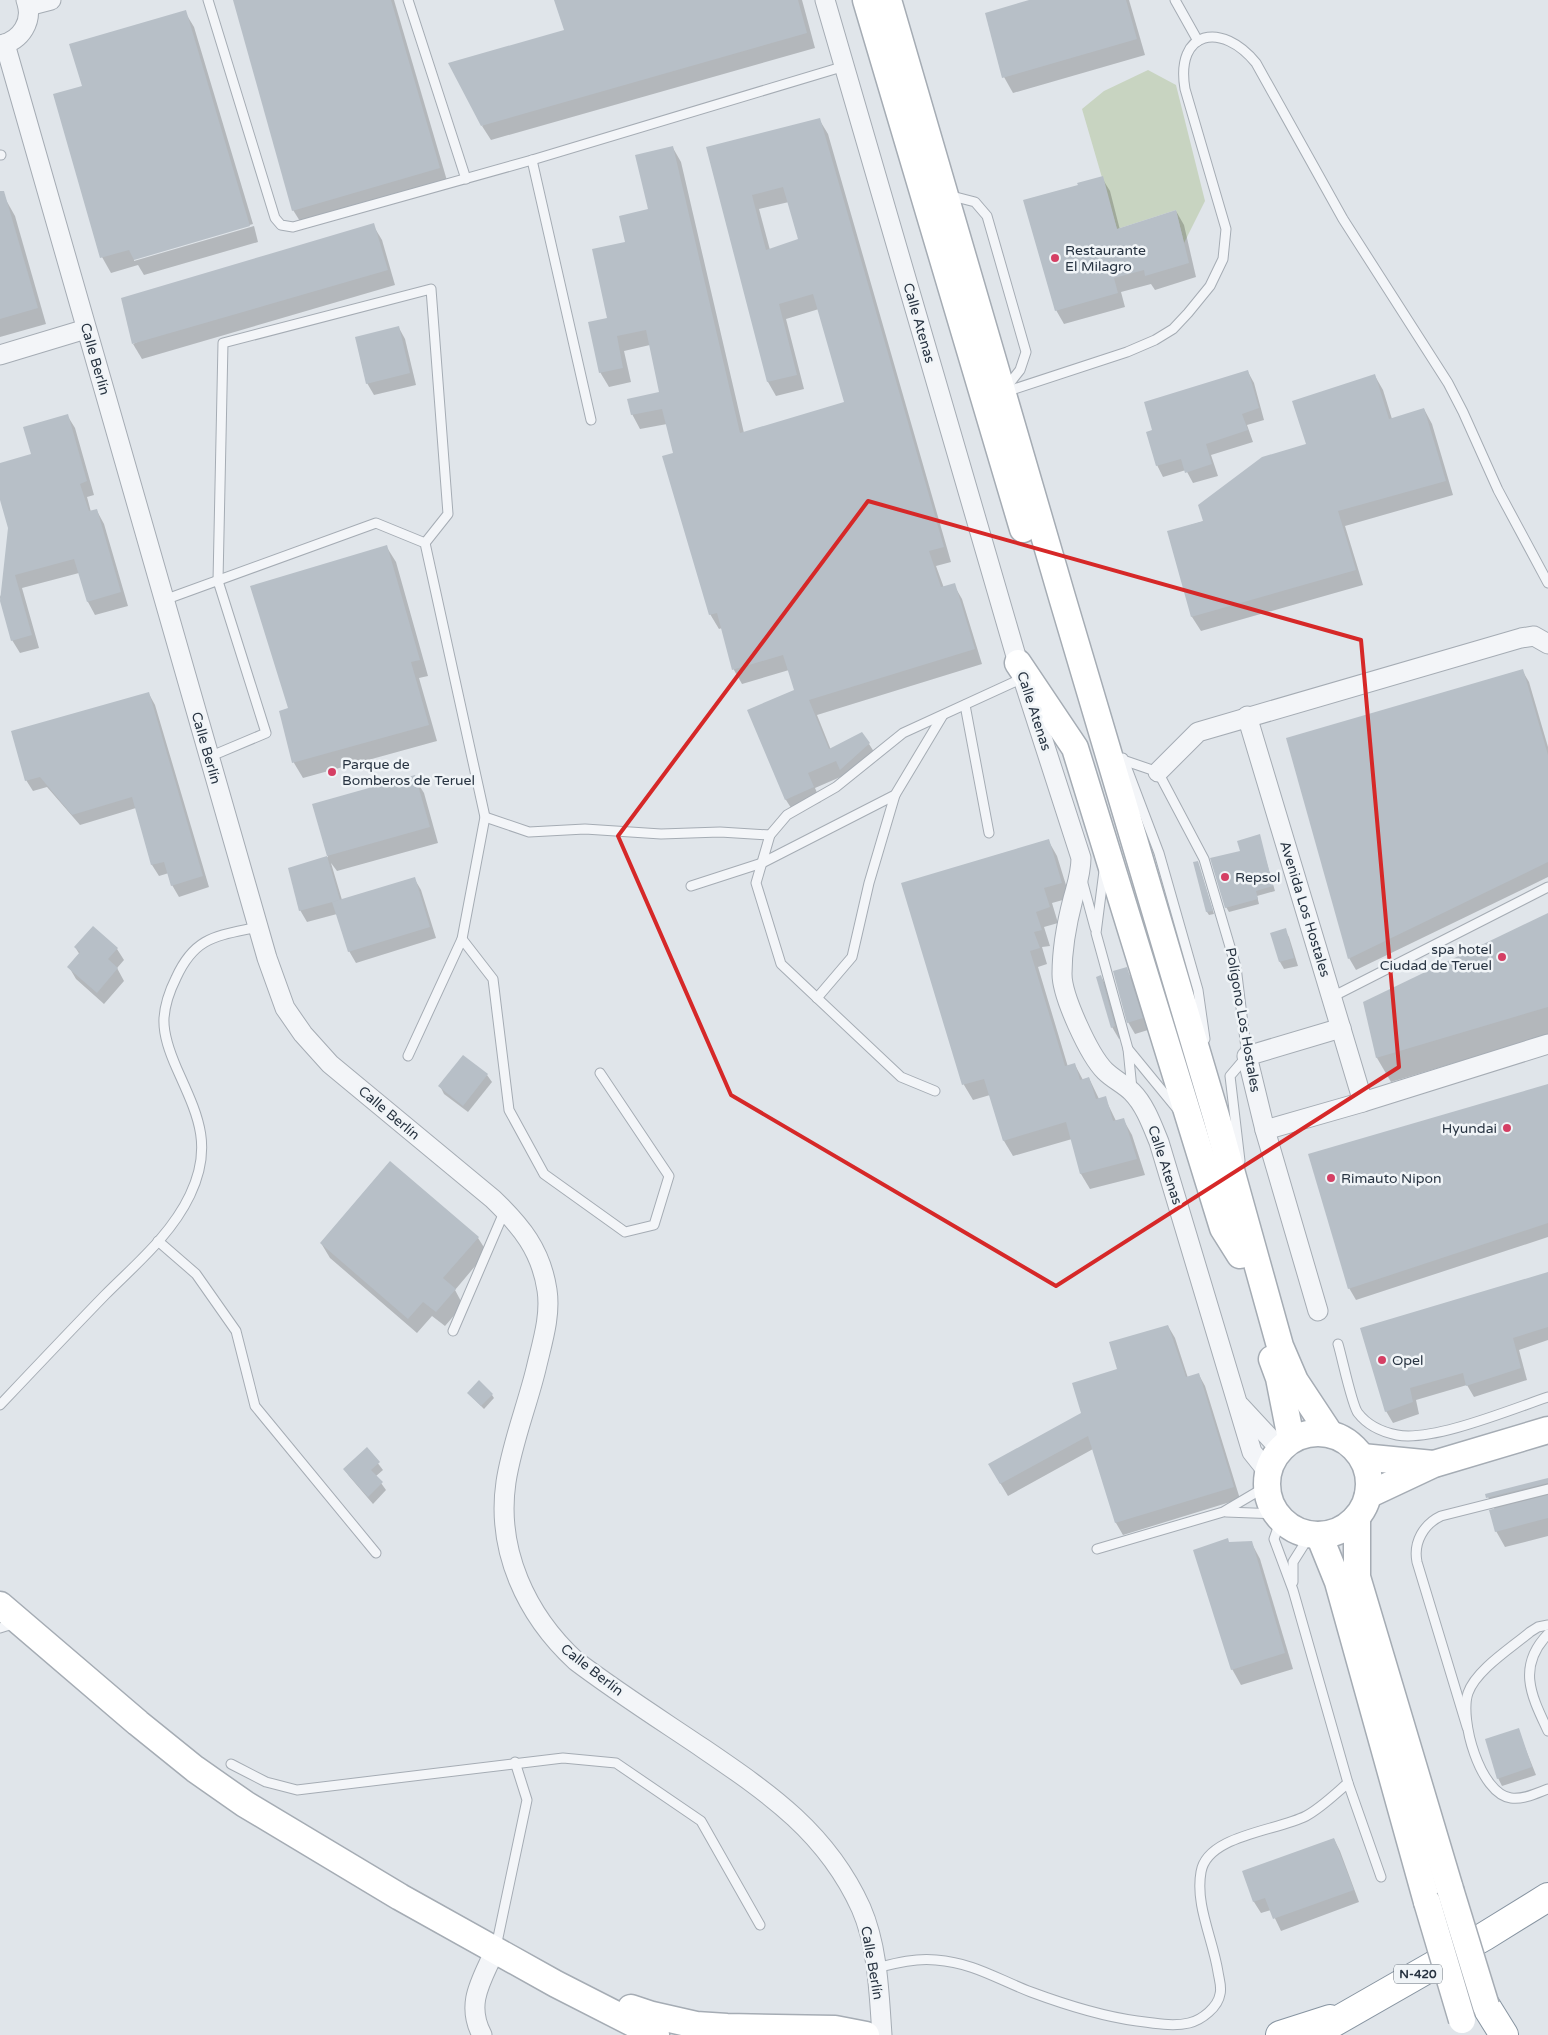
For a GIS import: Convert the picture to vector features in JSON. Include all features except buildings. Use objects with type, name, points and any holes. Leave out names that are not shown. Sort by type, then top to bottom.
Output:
[{"type":"highway","name":"N-420","points":[[1312,2035],[1485,1936],[1548,1897]]},
{"type":"highway","points":[[1485,1936],[1548,1919]]},
{"type":"highway","points":[[1486,2006],[1504,2035]]},
{"type":"highway","points":[[1280,2035],[1350,2012]]},
{"type":"main road","points":[[866,0],[1240,1255],[1279,1378],[1286,1444]]},
{"type":"main road","points":[[886,0],[898,34],[1216,1116],[1280,1346],[1296,1381],[1330,1434]]},
{"type":"main road","points":[[1021,671],[1075,748],[1223,1228],[1240,1255]]},
{"type":"main road","points":[[1492,2035],[1486,2006],[1357,1576],[1363,1506],[1369,1482],[1367,1469],[1362,1457],[1343,1439],[1330,1434],[1314,1433],[1286,1444],[1272,1460],[1267,1479],[1270,1501],[1278,1516],[1297,1531],[1315,1535],[1334,1533],[1347,1527],[1363,1506],[1434,1464],[1548,1430]]},
{"type":"main road","points":[[1362,1457],[1434,1464]]},
{"type":"main road","points":[[1315,1535],[1338,1582],[1464,2028]]},
{"type":"main road","points":[[0,1605],[10,1625],[195,1769],[231,1794],[318,1849],[496,1950],[556,1984],[656,2035]]},
{"type":"main road","points":[[556,1984],[652,2015],[696,2025],[834,2029],[866,2035]]},
{"type":"street","points":[[2,44],[19,36],[25,28],[28,18],[27,3],[51,0]]},
{"type":"street","name":"Calle Atenas","points":[[825,0],[1021,671],[1081,858],[1080,875],[1070,916],[1062,976],[1077,1025],[1092,1053],[1104,1071],[1132,1092],[1148,1116],[1159,1142],[1252,1452],[1267,1479]]},
{"type":"street","name":"Calle Berlín","points":[[2,44],[267,958],[286,1008],[303,1034],[330,1064],[505,1210],[526,1234],[533,1246],[544,1276],[548,1292],[546,1326],[532,1387],[511,1459],[504,1502],[505,1536],[515,1571],[529,1603],[549,1633],[576,1661],[757,1785],[801,1822],[832,1857],[861,1908],[871,1939],[876,1968],[882,2035]]},
{"type":"street","points":[[0,356],[86,329]]},
{"type":"street","points":[[1158,772],[1198,732],[1247,716],[1521,638],[1534,636],[1546,640]]},
{"type":"street","name":"Avenida Los Hostales","points":[[1247,716],[1363,1102]]},
{"type":"street","points":[[1247,1056],[1341,1028]]},
{"type":"street","points":[[1264,1130],[1363,1102],[1548,1044]]},
{"type":"street","name":"Polígono Los Hostales","points":[[1247,1056],[1264,1130],[1318,1311]]},
{"type":"street","name":"Calle Atenas","points":[[1236,1401],[1286,1444]]},
{"type":"street","points":[[482,2035],[477,2024],[475,1996],[496,1950]]},
{"type":"lane","points":[[208,0],[273,211],[281,225],[293,227],[532,160],[845,66]]},
{"type":"lane","points":[[408,0],[466,179]]},
{"type":"lane","points":[[1175,0],[1198,41]]},
{"type":"lane","points":[[1002,393],[1127,352],[1156,340],[1173,329],[1201,299],[1218,272],[1224,252],[1226,229],[1184,89],[1182,76],[1185,60],[1191,48],[1198,41],[1215,36],[1226,38],[1248,52],[1256,63],[1343,218],[1448,383],[1498,490],[1548,583]]},
{"type":"lane","points":[[532,160],[591,420]]},
{"type":"lane","points":[[944,194],[975,202],[987,216],[1026,352],[1020,370],[1002,393]]},
{"type":"lane","points":[[209,757],[266,733],[218,581],[223,343],[431,289],[448,514],[425,543]]},
{"type":"lane","points":[[164,600],[376,523],[425,543]]},
{"type":"lane","points":[[408,1056],[462,940],[485,816],[425,543]]},
{"type":"lane","points":[[1062,597],[1084,635]]},
{"type":"lane","points":[[935,1092],[901,1077],[781,964],[756,883],[770,835],[787,815],[836,787],[903,734],[965,705],[1021,671]]},
{"type":"lane","points":[[965,705],[989,833]]},
{"type":"lane","points":[[818,998],[852,956],[869,883],[895,795],[943,715]]},
{"type":"lane","points":[[1158,772],[1122,755],[1160,853],[1198,990],[1216,1116]]},
{"type":"lane","name":"Polígono Los Hostales","points":[[1158,772],[1204,859],[1236,967],[1247,1056]]},
{"type":"lane","points":[[691,886],[762,863],[895,795]]},
{"type":"lane","points":[[485,816],[529,832],[585,829],[661,834],[720,832],[770,835]]},
{"type":"lane","points":[[1096,933],[1107,851],[1107,819]]},
{"type":"lane","points":[[1080,875],[1128,1049],[1132,1092]]},
{"type":"lane","points":[[1332,997],[1548,887]]},
{"type":"lane","points":[[0,1405],[158,1242],[179,1214],[191,1193],[202,1150],[201,1131],[197,1115],[170,1054],[164,1018],[167,1000],[181,967],[194,949],[207,940],[219,935],[258,927]]},
{"type":"lane","points":[[462,940],[493,979],[509,1110],[544,1174],[626,1232],[654,1225],[669,1176],[600,1073]]},
{"type":"lane","points":[[1128,1049],[1193,1129]]},
{"type":"lane","points":[[1247,1056],[1230,1076],[1243,1182],[1266,1276],[1280,1346]]},
{"type":"lane","points":[[453,1330],[505,1210]]},
{"type":"lane","points":[[158,1242],[196,1274],[236,1331],[255,1406],[376,1553]]},
{"type":"lane","points":[[1338,1344],[1357,1412],[1373,1427],[1398,1435],[1428,1434],[1476,1422],[1548,1397]]},
{"type":"lane","points":[[1097,1549],[1223,1512],[1267,1479]]},
{"type":"lane","points":[[1548,1489],[1441,1516],[1430,1522],[1422,1532],[1416,1545],[1417,1562],[1480,1768],[1492,1788],[1511,1798],[1535,1794],[1548,1789]]},
{"type":"lane","points":[[1223,1512],[1278,1516],[1274,1540],[1293,1590],[1348,1783],[1381,1877]]},
{"type":"lane","points":[[1293,1590],[1293,1562],[1315,1535]]},
{"type":"lane","points":[[1467,1727],[1465,1715],[1467,1694],[1478,1678],[1530,1632],[1538,1627],[1548,1625]]},
{"type":"lane","points":[[1548,1634],[1536,1650],[1530,1673],[1534,1704],[1548,1731]]},
{"type":"lane","points":[[231,1764],[266,1782],[297,1790],[515,1762],[563,1758],[616,1762],[702,1821],[760,1925]]},
{"type":"lane","points":[[496,1950],[526,1800],[515,1762]]},
{"type":"lane","points":[[876,1968],[905,1961],[938,1960],[978,1968],[1030,1992],[1083,2010],[1117,2018],[1162,2024],[1191,2023],[1210,2011],[1219,2001],[1221,1992],[1217,1966],[1203,1909],[1201,1872],[1205,1860],[1224,1844],[1289,1823],[1307,1815],[1348,1783]]},
{"type":"highlighted area","points":[[868,501],[1361,640],[1399,1067],[1056,1286],[731,1095],[618,836]]},
{"type":"green space","points":[[1148,70],[1176,85],[1205,201],[1184,243],[1176,210],[1117,229],[1082,109],[1104,91]]},
{"type":"place","name":"Restaurante El Milagro","points":[[1055,258]]},
{"type":"place","name":"Parque de Bomberos de Teruel","points":[[332,772]]},
{"type":"place","name":"Repsol","points":[[1225,877]]},
{"type":"place","name":"spa hotel Ciudad de Teruel","points":[[1502,957]]},
{"type":"place","name":"Hyundai","points":[[1507,1128]]},
{"type":"place","name":"Rimauto Nipon","points":[[1331,1178]]},
{"type":"place","name":"Opel","points":[[1382,1360]]}]
